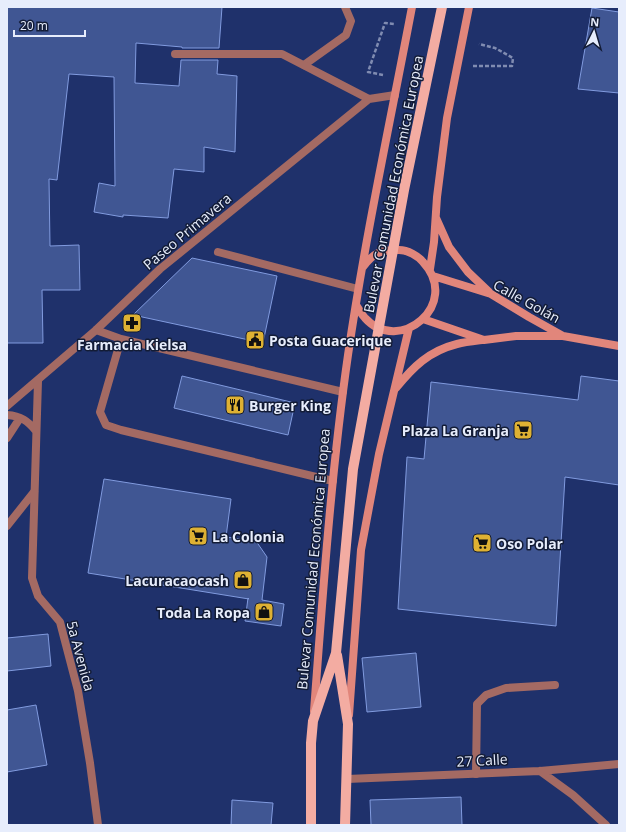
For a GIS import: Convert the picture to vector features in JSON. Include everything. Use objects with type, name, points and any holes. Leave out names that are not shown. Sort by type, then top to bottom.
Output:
[{"type":"main road","name":"Bulevar Comunidad Económica Europea","points":[[361,270],[380,165],[412,7]]},
{"type":"main road","name":"Bulevar Comunidad Económica Europea","points":[[313,721],[336,653],[354,469],[404,190],[442,7]]},
{"type":"main road","points":[[431,273],[418,257],[403,250],[386,250],[370,257],[361,270],[356,305],[365,318],[378,327],[393,331],[409,328],[423,319],[432,306],[436,291],[431,273],[437,197],[446,118],[469,7]]},
{"type":"main road","points":[[436,218],[449,247],[468,272],[491,294]]},
{"type":"main road","name":"Calle Golán","points":[[431,273],[491,294],[563,336]]},
{"type":"main road","name":"Bulevar Comunidad Económica Europea","points":[[311,825],[311,743],[333,481],[343,392],[356,305]]},
{"type":"main road","name":"Calle Golán","points":[[423,319],[484,340],[516,336],[563,336],[619,346]]},
{"type":"main road","name":"Bulevar Comunidad Económica Europea","points":[[346,825],[348,724],[360,550],[379,454],[409,328]]},
{"type":"main road","points":[[394,391],[411,370],[432,354],[457,344],[484,340]]},
{"type":"main road","name":"Bulevar Comunidad Económica Europea","points":[[336,653],[348,724]]},
{"type":"street","points":[[304,65],[346,35],[351,21],[345,7]]},
{"type":"street","points":[[175,54],[282,54],[369,99],[395,96]]},
{"type":"street","name":"Paseo Primavera","points":[[7,406],[96,330],[160,269],[369,99]]},
{"type":"street","points":[[218,252],[358,290]]},
{"type":"street","points":[[96,330],[121,339],[343,392]]},
{"type":"street","points":[[121,339],[100,412],[106,425],[121,430],[333,481]]},
{"type":"street","name":"5a Avenida","points":[[38,381],[32,578],[38,596],[60,622],[78,691],[90,763],[98,825]]},
{"type":"street","points":[[7,416],[20,418],[30,423],[36,431]]},
{"type":"street","points":[[7,438],[20,418]]},
{"type":"street","points":[[7,526],[34,492]]},
{"type":"street","points":[[476,774],[477,704],[486,695],[506,688],[555,685]]},
{"type":"street","name":"27 Calle","points":[[347,779],[540,771],[619,764]]},
{"type":"street","points":[[540,771],[572,795],[606,825]]},
{"type":"path","points":[[368,72],[385,22]]},
{"type":"path","points":[[456,66],[512,66],[513,58],[495,48]]},
{"type":"building","points":[[7,7],[222,7],[219,48],[182,48],[136,43],[135,83],[179,86],[181,60],[218,60],[217,74],[237,76],[235,152],[204,147],[204,172],[174,169],[168,218],[123,215],[123,217],[94,212],[99,183],[115,186],[114,77],[69,74],[57,180],[49,179],[50,246],[79,245],[80,290],[42,290],[43,343],[7,343]]},
{"type":"building","points":[[592,8],[619,12],[619,93],[578,89]]},
{"type":"building","points":[[192,258],[277,276],[263,343],[133,315]]},
{"type":"building","name":"Burger King","points":[[182,376],[295,403],[288,435],[174,408]]},
{"type":"building","points":[[581,376],[619,381],[619,485],[565,477],[556,626],[398,609],[407,457],[424,459],[431,382],[578,400]]},
{"type":"building","points":[[104,479],[231,499],[226,537],[256,541],[267,557],[262,600],[284,604],[281,626],[245,621],[248,599],[88,573]]},
{"type":"building","points":[[48,634],[51,666],[7,671],[7,638]]},
{"type":"building","points":[[416,653],[421,707],[367,712],[362,658]]},
{"type":"building","points":[[36,705],[47,765],[7,772],[7,710]]},
{"type":"building","points":[[461,797],[462,825],[371,825],[370,800]]},
{"type":"building","points":[[232,800],[273,803],[271,825],[231,825]]},
{"type":"place","name":"Farmacia Kielsa","points":[[132,323]]},
{"type":"place","name":"Posta Guacerique","points":[[255,340]]},
{"type":"place","name":"Burger King","points":[[235,405]]},
{"type":"place","name":"Plaza La Granja","points":[[523,430]]},
{"type":"place","name":"La Colonia","points":[[198,536]]},
{"type":"place","name":"Oso Polar","points":[[482,543]]},
{"type":"place","name":"Lacuracaocash","points":[[243,580]]},
{"type":"place","name":"Toda La Ropa","points":[[264,612]]}]
